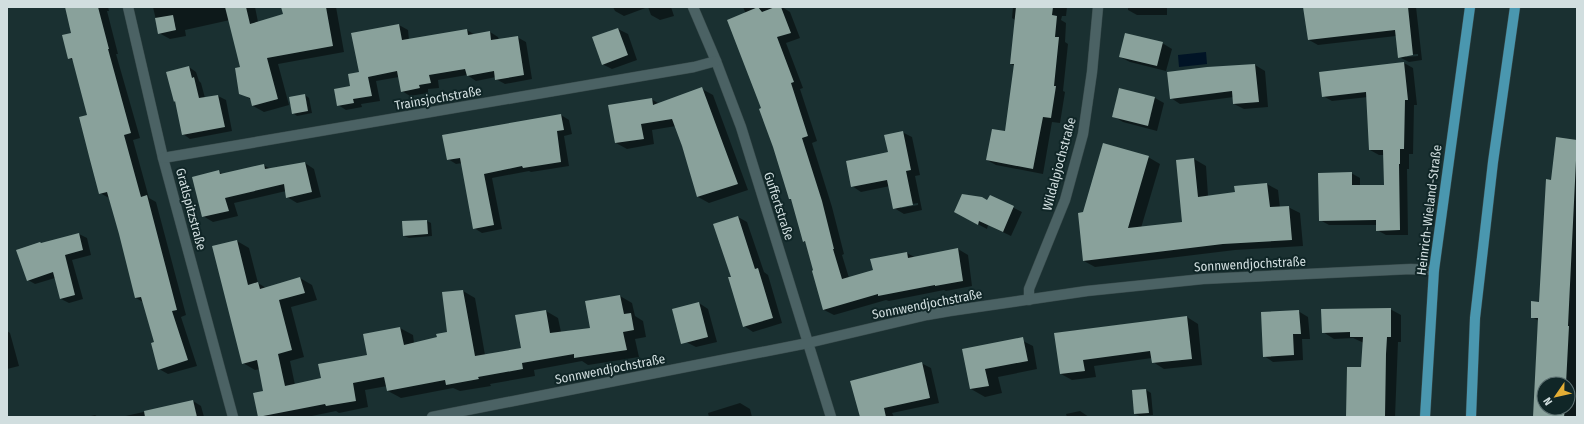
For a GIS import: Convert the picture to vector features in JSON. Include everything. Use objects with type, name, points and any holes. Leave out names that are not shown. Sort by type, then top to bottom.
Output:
[{"type":"main road","name":"Heinrich-Wieland-Straße","points":[[1425,417],[1434,270],[1470,7]]},
{"type":"main road","points":[[1471,417],[1475,318],[1493,162],[1515,7]]},
{"type":"street","name":"Gratlspitzstraße","points":[[128,7],[163,158],[233,417]]},
{"type":"street","name":"Guffertstraße","points":[[693,7],[716,61],[740,127],[830,417]]},
{"type":"street","name":"Wildalpjochstraße","points":[[1028,300],[1029,289],[1065,200],[1083,134],[1092,72],[1098,7]]},
{"type":"street","name":"Trainsjochstraße","points":[[163,158],[694,67],[716,61]]},
{"type":"street","name":"Sonnwendjochstraße","points":[[432,417],[808,343],[927,315],[1087,291],[1203,279],[1411,269],[1434,270]]},
{"type":"water","points":[[1206,52],[1207,64],[1179,67],[1178,55]]},
{"type":"building","points":[[65,7],[98,7],[131,133],[124,135],[141,197],[147,195],[177,310],[172,311],[188,360],[158,370],[151,343],[154,342],[141,297],[135,298],[107,192],[99,194],[90,160],[79,117],[87,115],[72,58],[68,59],[62,35],[71,33]]},
{"type":"building","points":[[225,7],[246,7],[250,24],[283,14],[281,7],[326,7],[333,46],[267,58],[278,99],[252,106],[250,98],[239,94],[235,68],[240,67]]},
{"type":"building","points":[[758,7],[762,12],[775,7],[781,7],[791,33],[777,37],[794,82],[791,83],[808,136],[802,138],[822,201],[833,249],[842,279],[873,270],[870,259],[907,252],[908,258],[958,248],[963,281],[878,296],[878,294],[823,310],[805,241],[803,242],[791,199],[789,199],[773,147],[759,109],[761,108],[727,20]]},
{"type":"building","points":[[1016,7],[1053,7],[1052,15],[1057,16],[1055,37],[1059,37],[1054,86],[1056,86],[1051,118],[1043,117],[1033,169],[986,160],[992,129],[1005,131],[1014,64],[1010,64]]},
{"type":"building","points":[[1303,7],[1408,7],[1413,55],[1398,58],[1395,30],[1308,40]]},
{"type":"building","points":[[173,15],[176,30],[158,34],[155,18]]},
{"type":"building","points":[[399,24],[402,40],[467,29],[468,35],[490,31],[491,40],[518,36],[524,75],[495,80],[494,71],[467,76],[465,69],[429,75],[431,83],[419,85],[420,88],[401,92],[397,71],[368,77],[372,96],[353,99],[354,103],[337,106],[334,89],[350,86],[348,74],[359,72],[351,33]]},
{"type":"building","points":[[618,28],[628,55],[602,65],[592,37]]},
{"type":"building","points":[[1125,33],[1163,42],[1157,66],[1119,57]]},
{"type":"building","points":[[1404,62],[1408,100],[1405,100],[1404,149],[1400,149],[1399,164],[1400,230],[1376,231],[1376,220],[1319,221],[1318,173],[1352,172],[1352,185],[1384,185],[1383,150],[1369,150],[1366,92],[1322,97],[1319,72]]},
{"type":"building","points":[[1255,64],[1259,102],[1233,104],[1232,91],[1170,99],[1167,72],[1207,67]]},
{"type":"building","points":[[189,66],[192,78],[194,77],[199,98],[218,95],[225,127],[182,135],[175,101],[174,102],[166,72]]},
{"type":"building","points":[[702,87],[738,184],[697,197],[682,146],[672,119],[641,124],[644,139],[615,143],[608,105],[652,98],[653,105]]},
{"type":"building","points":[[1119,88],[1155,97],[1148,126],[1112,117]]},
{"type":"building","points":[[305,94],[308,111],[292,114],[289,97]]},
{"type":"building","points":[[561,114],[564,130],[557,131],[561,162],[523,168],[522,166],[484,174],[494,225],[473,229],[460,158],[447,160],[442,135]]},
{"type":"building","points":[[903,131],[911,170],[906,171],[913,205],[893,209],[887,180],[851,187],[846,161],[888,152],[884,135]]},
{"type":"building","points":[[1556,137],[1577,140],[1566,376],[1536,376],[1536,416],[1564,417],[1533,417],[1538,318],[1531,318],[1531,301],[1539,302],[1546,179],[1551,180]]},
{"type":"building","points":[[1103,143],[1149,156],[1128,228],[1182,222],[1176,160],[1194,158],[1198,197],[1235,192],[1234,186],[1267,183],[1270,207],[1289,206],[1292,240],[1223,244],[1083,261],[1078,213],[1083,212]]},
{"type":"building","points":[[305,162],[312,192],[286,198],[284,184],[225,198],[229,211],[202,217],[192,177],[219,170],[220,174],[264,164],[265,169]]},
{"type":"building","points":[[962,194],[982,197],[987,200],[990,195],[1014,206],[1003,232],[979,221],[978,225],[954,212]]},
{"type":"building","points":[[738,216],[755,269],[758,268],[773,318],[743,327],[728,277],[731,277],[713,224]]},
{"type":"building","points":[[427,220],[428,234],[403,236],[402,221]]},
{"type":"building","points":[[79,233],[83,250],[65,255],[75,295],[60,299],[53,272],[27,281],[16,250],[40,242]]},
{"type":"building","points":[[237,240],[248,285],[258,282],[260,289],[300,277],[305,293],[279,300],[292,350],[278,354],[285,386],[321,378],[318,364],[367,355],[363,334],[400,327],[404,345],[437,337],[436,334],[447,332],[442,292],[463,290],[475,356],[521,348],[515,315],[546,310],[550,333],[590,328],[585,301],[620,295],[624,314],[631,313],[634,330],[623,332],[627,350],[574,358],[574,354],[522,363],[523,369],[478,377],[479,379],[446,385],[445,380],[387,391],[384,377],[353,383],[356,401],[326,406],[325,404],[258,417],[253,393],[263,391],[257,360],[242,364],[212,246]]},
{"type":"building","points":[[699,302],[708,337],[681,344],[672,309]]},
{"type":"building","points":[[1391,308],[1391,337],[1387,337],[1386,354],[1385,417],[1346,417],[1347,367],[1361,367],[1363,337],[1350,337],[1350,332],[1322,333],[1321,309]]},
{"type":"building","points":[[1299,310],[1301,334],[1293,334],[1294,355],[1263,357],[1261,312]]},
{"type":"building","points":[[1187,316],[1192,359],[1152,363],[1150,351],[1083,360],[1085,371],[1060,374],[1054,333]]},
{"type":"building","points":[[1023,337],[1028,361],[985,369],[989,386],[970,389],[962,349]]},
{"type":"building","points":[[922,362],[930,398],[884,408],[886,417],[860,417],[850,381]]},
{"type":"building","points":[[1146,389],[1149,413],[1134,414],[1132,390]]},
{"type":"building","points":[[193,400],[197,417],[145,417],[144,411]]}]
